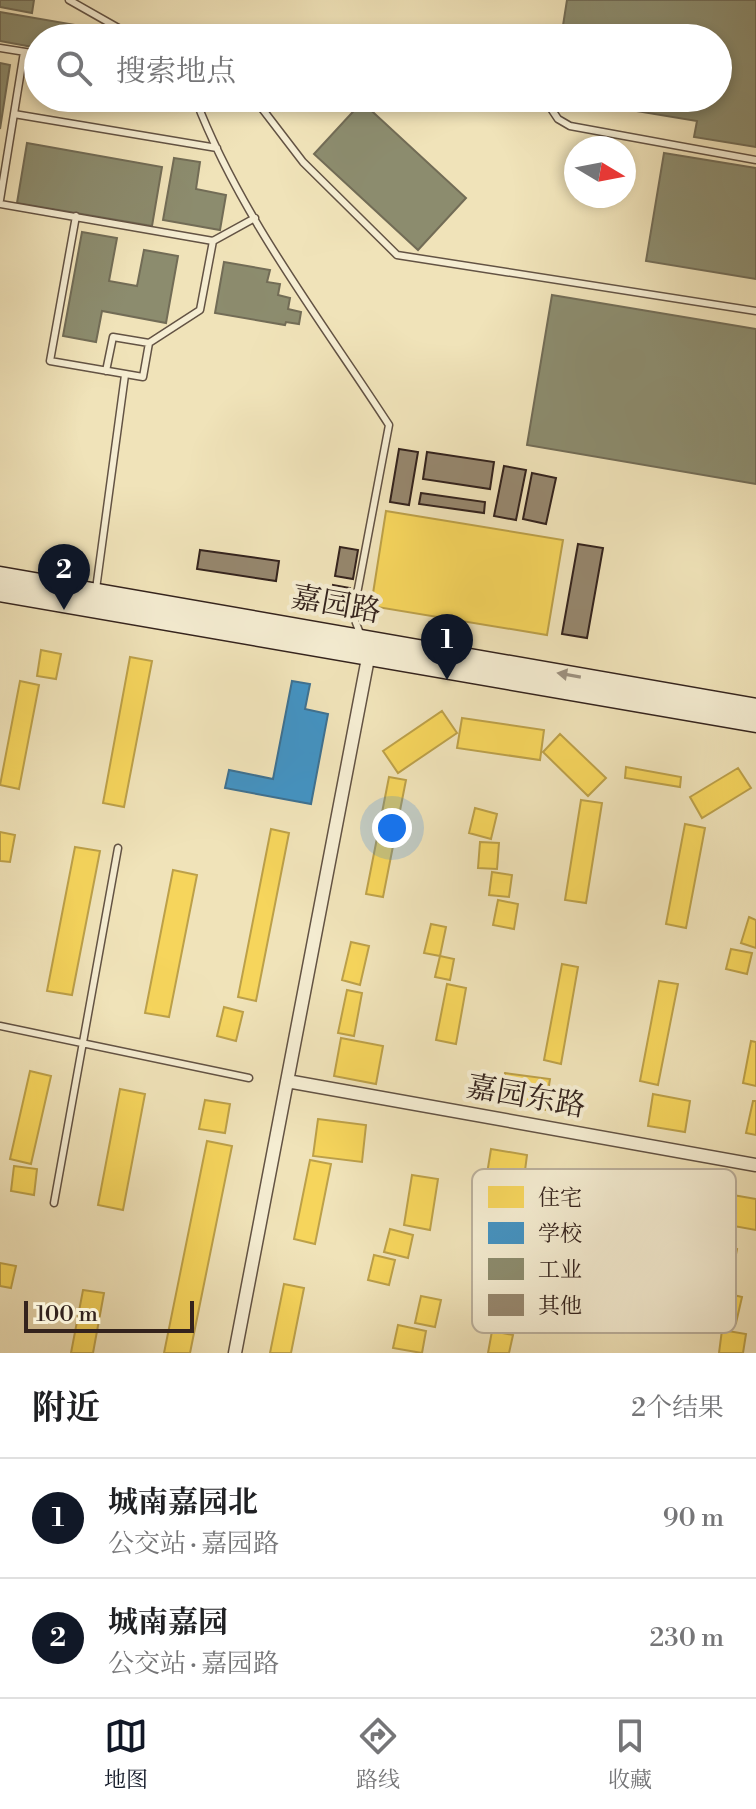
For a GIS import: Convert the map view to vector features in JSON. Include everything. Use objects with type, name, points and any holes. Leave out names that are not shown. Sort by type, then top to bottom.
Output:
[{"type":"main road","name":"嘉园路","points":[[0,576],[95,600],[756,708]]},
{"type":"main road","name":"嘉园路","points":[[0,592],[95,600]]},
{"type":"main road","name":"嘉园路","points":[[366,646],[756,723]]},
{"type":"street","points":[[235,1353],[366,646]]},
{"type":"street","name":"嘉园东路","points":[[287,1081],[756,1165]]},
{"type":"lane","points":[[69,0],[111,24]]},
{"type":"lane","points":[[0,48],[24,52],[0,202],[213,241],[255,218]]},
{"type":"lane","points":[[201,112],[255,218],[389,425],[353,615],[366,646]]},
{"type":"lane","points":[[265,112],[303,162],[397,255],[756,311]]},
{"type":"lane","points":[[553,112],[570,126],[756,160]]},
{"type":"lane","points":[[14,114],[217,148]]},
{"type":"lane","points":[[76,216],[50,361],[143,377],[149,343]]},
{"type":"lane","points":[[106,371],[113,337],[149,343],[200,310],[213,241]]},
{"type":"lane","points":[[95,600],[125,375]]},
{"type":"lane","points":[[54,1203],[118,848]]},
{"type":"lane","points":[[0,1026],[249,1078]]},
{"type":"building: 住宅","points":[[386,511],[563,540],[547,635],[371,606]]},
{"type":"building: 住宅","points":[[41,650],[61,654],[56,679],[37,676]]},
{"type":"building: 住宅","points":[[130,657],[152,661],[124,807],[103,803]]},
{"type":"building: 住宅","points":[[20,681],[39,685],[19,789],[0,785]]},
{"type":"building: 住宅","points":[[442,711],[457,733],[398,773],[383,751]]},
{"type":"building: 住宅","points":[[462,718],[544,730],[540,760],[457,748]]},
{"type":"building: 住宅","points":[[560,734],[606,778],[588,796],[543,752]]},
{"type":"building: 住宅","points":[[626,767],[681,777],[680,787],[625,778]]},
{"type":"building: 住宅","points":[[738,768],[751,788],[702,818],[690,797]]},
{"type":"building: 住宅","points":[[389,777],[406,780],[383,897],[366,894]]},
{"type":"building: 住宅","points":[[581,800],[602,803],[586,903],[565,900]]},
{"type":"building: 住宅","points":[[475,808],[497,814],[491,839],[469,833]]},
{"type":"building: 住宅","points":[[685,824],[705,828],[686,928],[666,924]]},
{"type":"building: 住宅","points":[[271,829],[289,833],[256,1001],[238,997]]},
{"type":"building: 住宅","points":[[0,832],[15,835],[10,862],[0,861]]},
{"type":"building: 住宅","points":[[480,842],[499,843],[497,869],[478,868]]},
{"type":"building: 住宅","points":[[75,847],[100,851],[72,995],[47,991]]},
{"type":"building: 住宅","points":[[173,870],[197,875],[169,1017],[145,1013]]},
{"type":"building: 住宅","points":[[492,872],[512,875],[509,897],[489,895]]},
{"type":"building: 住宅","points":[[498,900],[518,904],[514,929],[493,925]]},
{"type":"building: 住宅","points":[[749,917],[756,920],[756,948],[741,943]]},
{"type":"building: 住宅","points":[[431,924],[446,927],[440,956],[424,953]]},
{"type":"building: 住宅","points":[[351,942],[369,946],[360,985],[342,980]]},
{"type":"building: 住宅","points":[[731,949],[752,953],[747,974],[726,969]]},
{"type":"building: 住宅","points":[[440,956],[454,959],[450,980],[435,977]]},
{"type":"building: 住宅","points":[[562,964],[578,967],[561,1064],[544,1060]]},
{"type":"building: 住宅","points":[[659,981],[678,984],[658,1085],[640,1081]]},
{"type":"building: 住宅","points":[[447,984],[466,988],[456,1044],[436,1040]]},
{"type":"building: 住宅","points":[[347,990],[362,993],[354,1036],[338,1033]]},
{"type":"building: 住宅","points":[[224,1007],[243,1012],[236,1041],[217,1036]]},
{"type":"building: 住宅","points":[[341,1038],[383,1046],[376,1084],[334,1076]]},
{"type":"building: 住宅","points":[[751,1041],[756,1042],[756,1086],[743,1083]]},
{"type":"building: 住宅","points":[[30,1071],[51,1076],[31,1164],[10,1159]]},
{"type":"building: 住宅","points":[[505,1073],[550,1079],[545,1110],[500,1104]]},
{"type":"building: 住宅","points":[[120,1089],[145,1094],[123,1210],[98,1205]]},
{"type":"building: 住宅","points":[[653,1094],[690,1101],[685,1132],[648,1126]]},
{"type":"building: 住宅","points":[[205,1100],[230,1104],[225,1133],[199,1129]]},
{"type":"building: 住宅","points":[[753,1101],[756,1101],[756,1135],[746,1133]]},
{"type":"building: 住宅","points":[[318,1119],[366,1125],[362,1162],[313,1156]]},
{"type":"building: 住宅","points":[[207,1141],[232,1146],[190,1353],[164,1353]]},
{"type":"building: 住宅","points":[[491,1149],[527,1155],[525,1169],[488,1169]]},
{"type":"building: 住宅","points":[[310,1160],[331,1164],[315,1244],[294,1239]]},
{"type":"building: 住宅","points":[[14,1166],[37,1169],[34,1195],[11,1191]]},
{"type":"building: 住宅","points":[[412,1175],[438,1179],[430,1230],[404,1225]]},
{"type":"building: 住宅","points":[[736,1196],[756,1199],[756,1230],[736,1226]]},
{"type":"building: 住宅","points":[[390,1229],[413,1235],[408,1258],[384,1252]]},
{"type":"building: 住宅","points":[[374,1255],[395,1260],[389,1285],[368,1280]]},
{"type":"building: 住宅","points":[[0,1263],[16,1266],[11,1288],[0,1286]]},
{"type":"building: 住宅","points":[[284,1284],[304,1288],[291,1353],[270,1353]]},
{"type":"building: 住宅","points":[[83,1290],[104,1293],[93,1353],[71,1353]]},
{"type":"building: 住宅","points":[[421,1296],[441,1300],[435,1327],[415,1323]]},
{"type":"building: 住宅","points":[[736,1296],[742,1297],[736,1323]]},
{"type":"building: 住宅","points":[[398,1325],[426,1331],[422,1353],[393,1348]]},
{"type":"building: 住宅","points":[[492,1333],[513,1335],[509,1353],[488,1353]]},
{"type":"building: 住宅","points":[[722,1333],[746,1334],[743,1353],[719,1353]]},
{"type":"building: 学校","points":[[292,681],[310,684],[305,709],[328,714],[311,804],[225,788],[229,770],[273,779]]},
{"type":"building: 工业","points":[[0,0],[34,0],[32,13],[0,7]]},
{"type":"building: 工业","points":[[567,0],[756,0],[756,147],[694,137],[697,121],[643,112],[732,112],[732,24],[563,24]]},
{"type":"building: 工业","points":[[0,12],[69,24],[24,24],[24,45],[0,41]]},
{"type":"building: 工业","points":[[0,63],[10,65],[0,129]]},
{"type":"building: 工业","points":[[353,112],[373,112],[466,198],[418,250],[314,154]]},
{"type":"building: 工业","points":[[27,143],[162,167],[152,226],[17,203]]},
{"type":"building: 工业","points":[[664,153],[756,168],[756,279],[646,261]]},
{"type":"building: 工业","points":[[174,158],[200,162],[196,189],[226,195],[220,230],[163,220]]},
{"type":"building: 工业","points":[[82,232],[117,238],[109,281],[137,286],[144,250],[178,256],[166,323],[102,311],[96,342],[63,336]]},
{"type":"building: 工业","points":[[224,262],[270,270],[267,282],[280,284],[278,295],[290,298],[288,309],[301,312],[299,324],[286,322],[285,325],[215,313]]},
{"type":"building: 工业","points":[[552,295],[756,329],[756,484],[527,445]]},
{"type":"building: 其他","points":[[399,449],[418,452],[409,505],[390,502]]},
{"type":"building: 其他","points":[[427,452],[494,462],[490,489],[423,479]]},
{"type":"building: 其他","points":[[504,466],[526,470],[516,520],[494,516]]},
{"type":"building: 其他","points":[[532,473],[556,478],[546,524],[523,519]]},
{"type":"building: 其他","points":[[421,493],[485,502],[484,513],[419,504]]},
{"type":"building: 其他","points":[[578,544],[603,548],[587,638],[562,634]]},
{"type":"building: 其他","points":[[340,547],[358,550],[353,579],[335,576]]},
{"type":"building: 其他","points":[[200,550],[279,561],[276,581],[197,569]]},
{"type":"building: 其他","points":[[333,585],[350,588],[347,607],[330,604]]},
{"type":"place","name":"城南嘉园","points":[[64,610]]},
{"type":"place","name":"城南嘉园北","points":[[447,680]]}]
